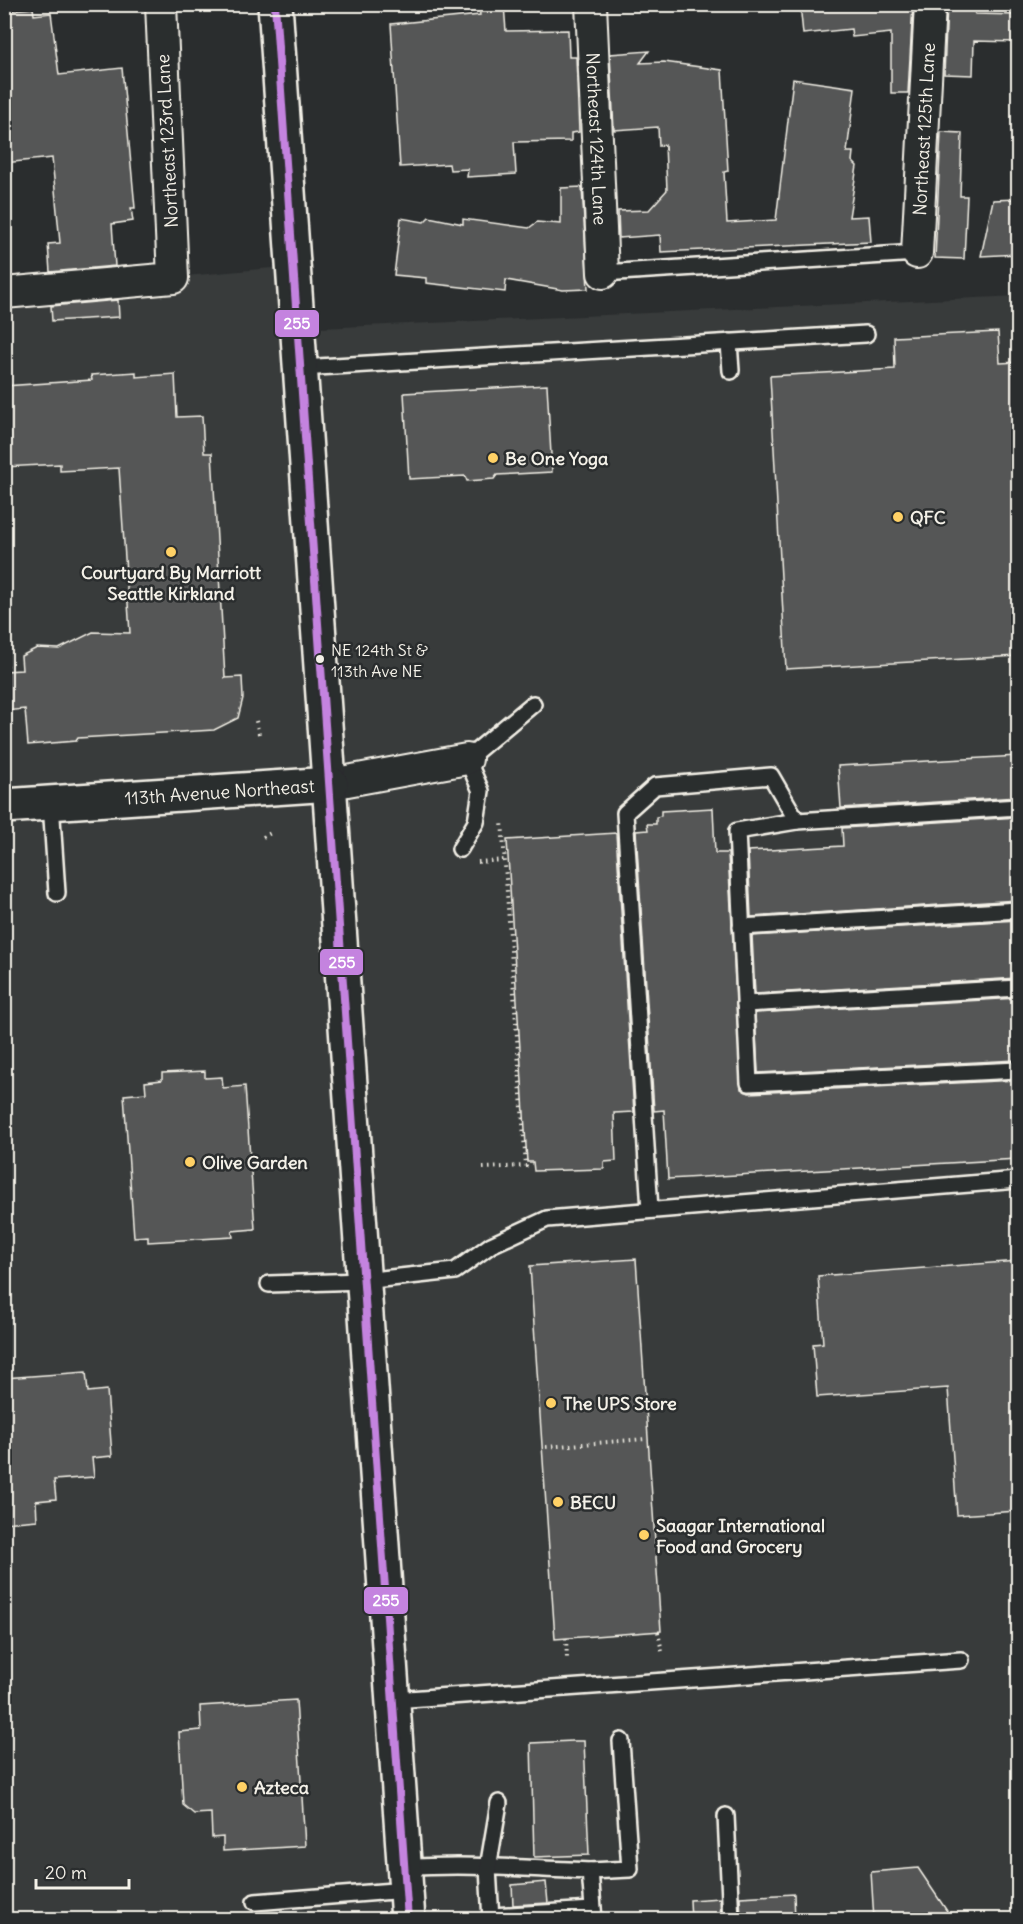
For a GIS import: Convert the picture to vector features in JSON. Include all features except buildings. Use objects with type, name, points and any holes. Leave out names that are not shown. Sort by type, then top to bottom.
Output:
[{"type":"main road","points":[[275,4],[331,784],[406,1892]]},
{"type":"main road","name":"113th Avenue Northeast","points":[[4,806],[331,784]]},
{"type":"street","name":"Northeast 123rd Lane","points":[[4,293],[173,278],[161,4]]},
{"type":"street","name":"Northeast 124th Lane","points":[[591,4],[603,273]]},
{"type":"street","name":"Northeast 125th Lane","points":[[917,252],[930,4]]},
{"type":"street","name":"113th Avenue Northeast","points":[[331,784],[467,759]]},
{"type":"lane","points":[[603,273],[917,252]]},
{"type":"lane","points":[[301,368],[866,333]]},
{"type":"lane","points":[[729,342],[731,371]]},
{"type":"lane","points":[[460,849],[476,822],[481,791],[467,759],[533,704]]},
{"type":"lane","points":[[650,1210],[626,813],[655,786],[771,776],[797,821]]},
{"type":"lane","points":[[51,803],[57,892]]},
{"type":"lane","points":[[1018,807],[797,821],[737,831],[749,1083],[1018,1070]]},
{"type":"lane","points":[[741,927],[1018,910]]},
{"type":"lane","points":[[745,1004],[1018,988]]},
{"type":"lane","points":[[269,1284],[363,1281],[455,1271],[490,1245],[547,1219],[1018,1180]]},
{"type":"lane","points":[[394,1700],[961,1660]]},
{"type":"lane","points":[[255,1902],[406,1892],[459,1864],[488,1868],[590,1871],[630,1869],[621,1741]]},
{"type":"lane","points":[[499,1803],[488,1868],[491,1918],[593,1915],[590,1871]]},
{"type":"lane","points":[[726,1816],[731,1920]]},
{"type":"path","points":[[4,620],[7,671]]},
{"type":"path","points":[[4,738],[11,710]]},
{"type":"path","points":[[256,721],[259,734]]},
{"type":"path","points":[[483,1168],[526,1166],[501,819]]},
{"type":"path","points":[[263,837],[273,832]]},
{"type":"path","points":[[546,1447],[645,1439]]},
{"type":"path","points":[[657,1632],[662,1652]]},
{"type":"path","points":[[566,1638],[567,1658]]},
{"type":"shaded area","points":[[293,266],[298,329],[1018,296],[1018,1919],[5,1919],[5,293]]},
{"type":"transit line","name":"255","points":[[275,4],[408,1920]]},
{"type":"place","name":"Be One Yoga","points":[[493,458]]},
{"type":"place","name":"QFC","points":[[898,517]]},
{"type":"place","name":"Courtyard By Marriott Seattle Kirkland","points":[[171,552]]},
{"type":"place","name":"NE 124th St & 113th Ave NE","points":[[320,659]]},
{"type":"place","name":"Olive Garden","points":[[190,1162]]},
{"type":"place","name":"The UPS Store","points":[[551,1403]]},
{"type":"place","name":"BECU","points":[[558,1502]]},
{"type":"place","name":"Saagar International Food and Grocery","points":[[644,1535]]},
{"type":"place","name":"Azteca","points":[[242,1787]]}]
